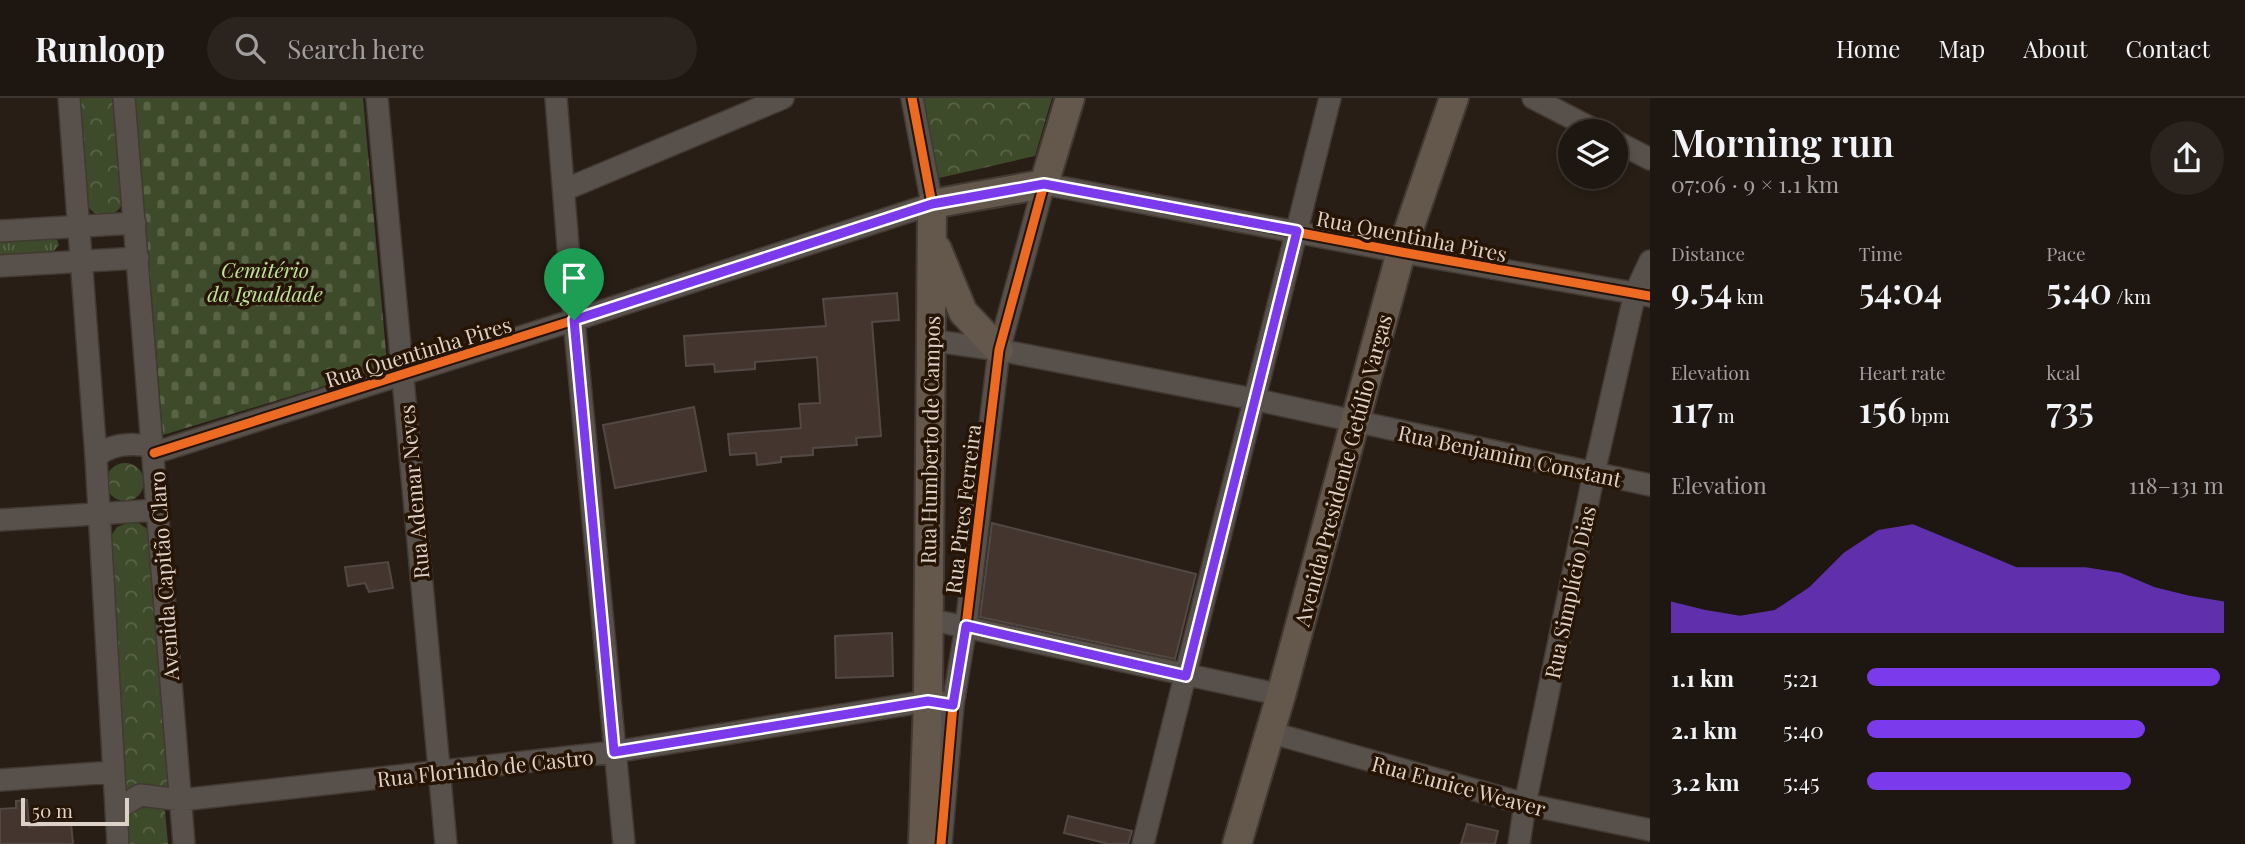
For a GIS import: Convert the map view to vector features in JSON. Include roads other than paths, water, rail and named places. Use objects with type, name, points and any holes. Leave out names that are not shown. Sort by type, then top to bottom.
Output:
[{"type":"main road","name":"Rua Pires Ferreira","points":[[1044,184],[1070,98]]},
{"type":"main road","name":"Avenida Presidente Getúlio Vargas","points":[[1237,844],[1281,695],[1401,252],[1454,98]]},
{"type":"main road","points":[[932,204],[1044,184]]},
{"type":"main road","name":"Rua Humberto de Campos","points":[[923,844],[940,703],[928,619],[932,204]]},
{"type":"main road","points":[[931,233],[963,312],[999,349]]},
{"type":"street","points":[[69,98],[96,457],[118,844]]},
{"type":"street","name":"Avenida Capitão Claro","points":[[124,98],[184,844]]},
{"type":"street","name":"Rua Ademar Neves","points":[[377,98],[446,844]]},
{"type":"street","points":[[556,98],[574,320],[624,844]]},
{"type":"street","points":[[564,190],[783,98]]},
{"type":"street","points":[[912,98],[932,204]]},
{"type":"street","points":[[1143,844],[1329,98]]},
{"type":"street","points":[[1533,98],[1574,119]]},
{"type":"street","points":[[1628,148],[1650,159]]},
{"type":"street","name":"Rua Quentinha Pires","points":[[1044,184],[1401,252],[1643,294]]},
{"type":"street","name":"Rua Pires Ferreira","points":[[941,844],[940,703],[966,626],[999,349],[1044,184]]},
{"type":"street","name":"Rua Quentinha Pires","points":[[154,450],[574,320],[932,204]]},
{"type":"street","points":[[0,231],[135,222]]},
{"type":"street","points":[[0,266],[138,258]]},
{"type":"street","name":"Rua Simplício Dias","points":[[1519,844],[1594,473],[1650,261]]},
{"type":"street","name":"Rua Benjamim Constant","points":[[929,340],[999,349],[1253,399],[1650,485]]},
{"type":"street","points":[[96,457],[104,449],[113,446],[142,444],[154,450]]},
{"type":"street","points":[[0,520],[158,510]]},
{"type":"street","points":[[928,619],[1281,695]]},
{"type":"street","name":"Rua Florindo de Castro","points":[[116,810],[140,795],[181,800],[614,752],[940,703]]},
{"type":"street","name":"Rua Eunice Weaver","points":[[1269,732],[1525,804],[1650,830]]},
{"type":"street","points":[[0,780],[113,772]]},
{"type":"park label","name":"Cemitério da Igualdade","points":[[265,281]]}]
